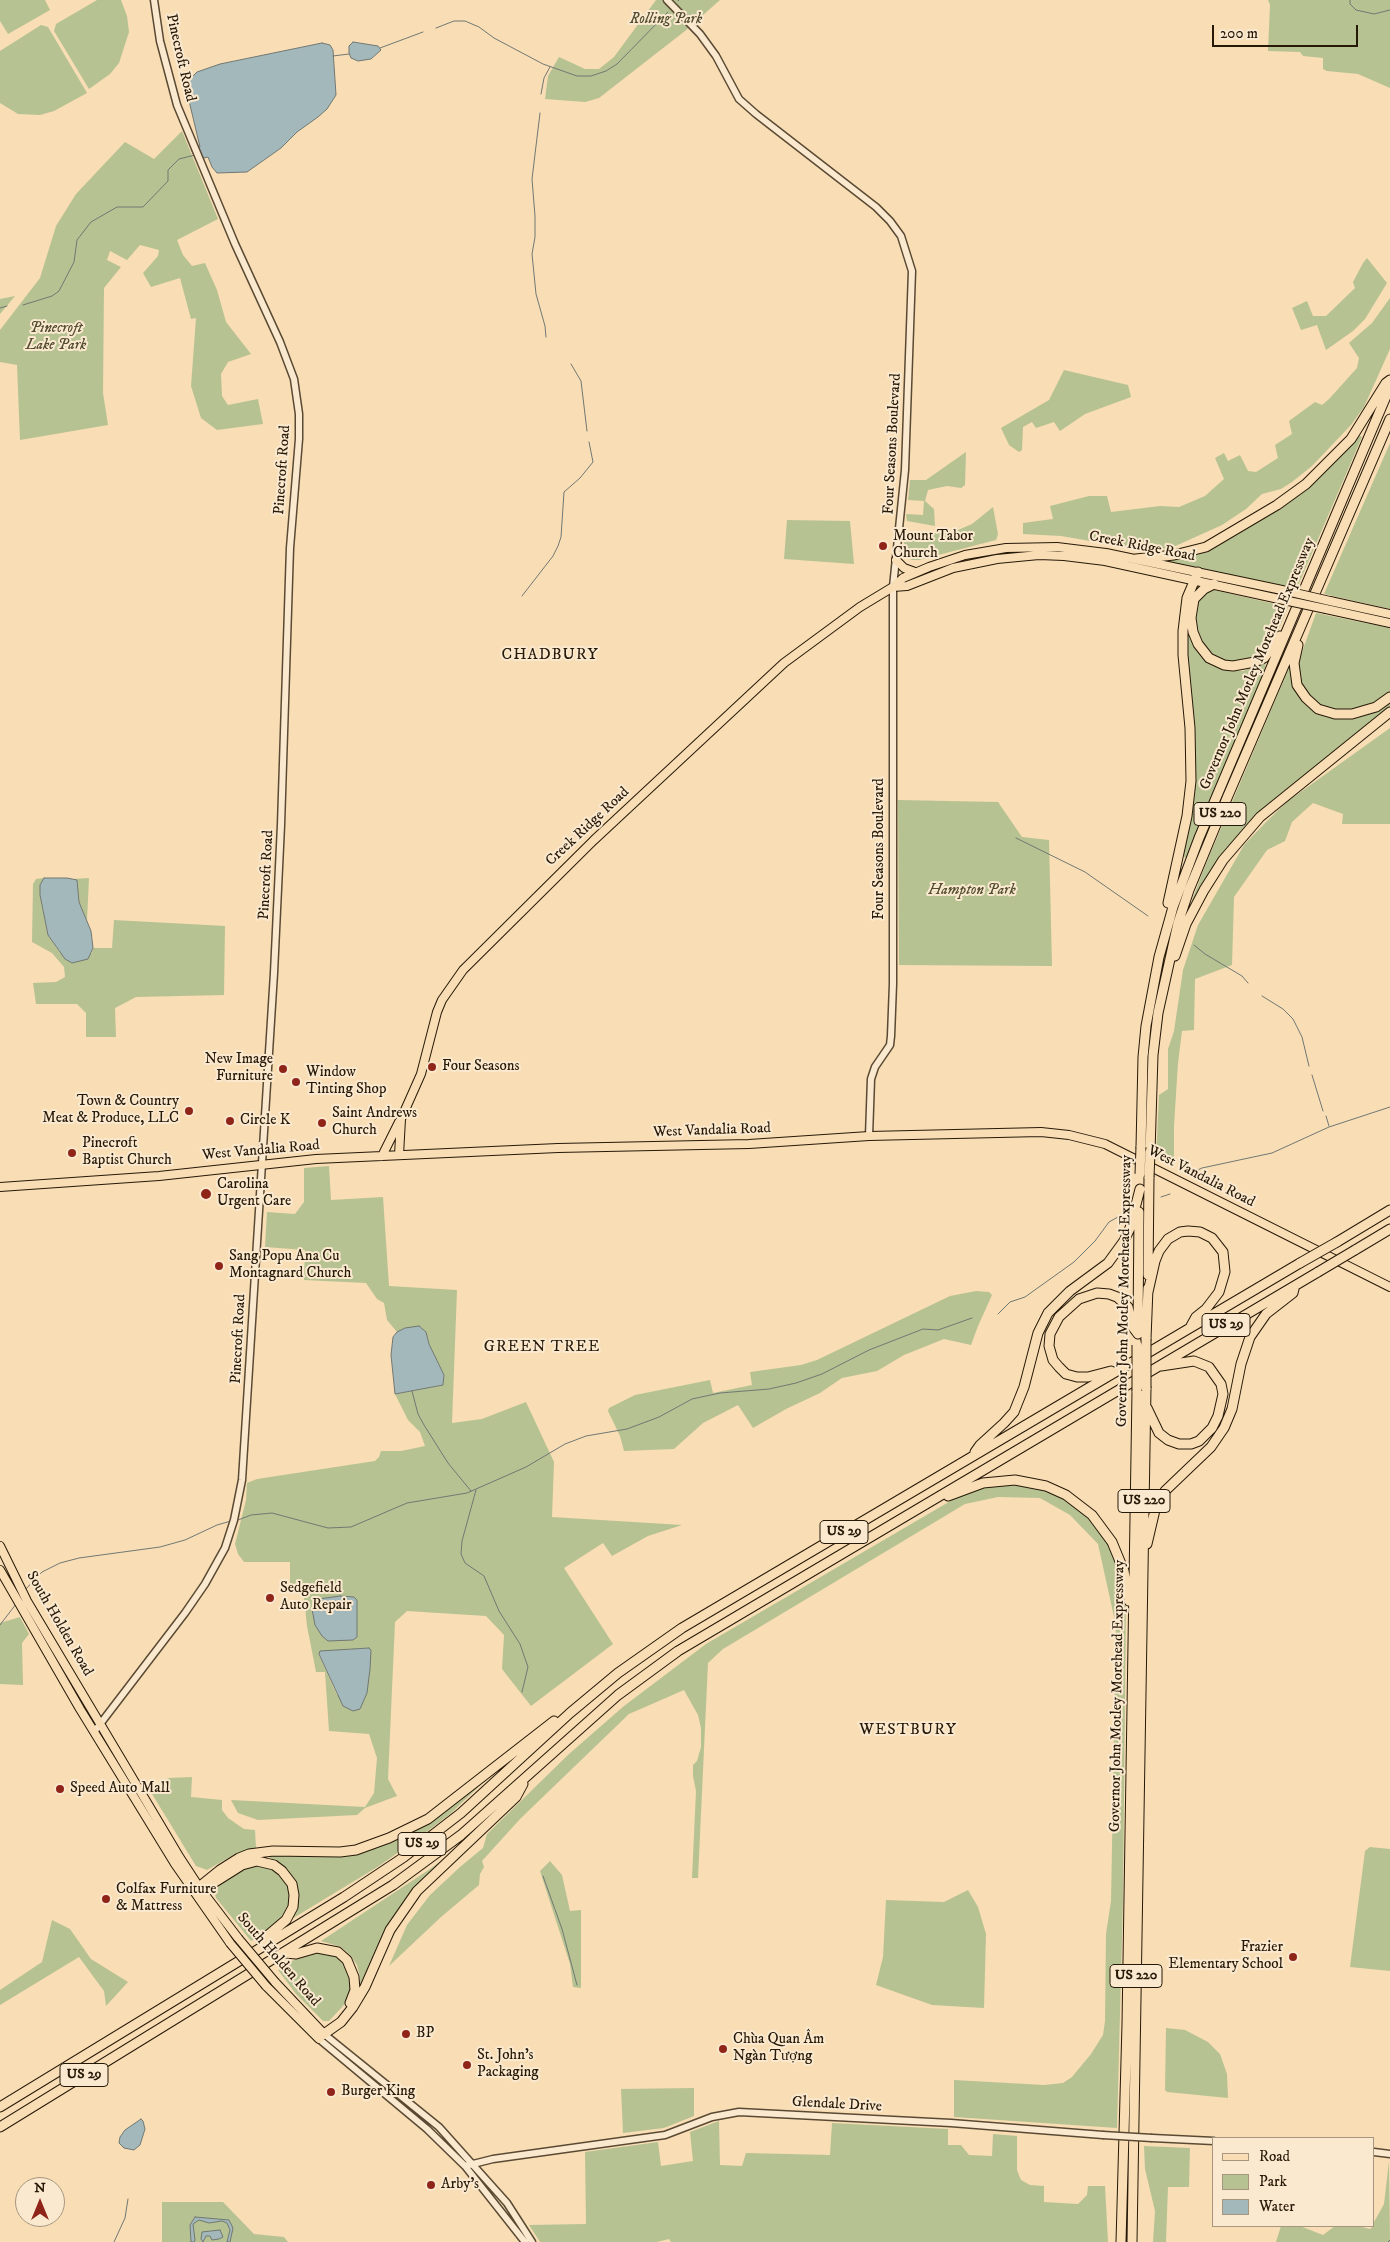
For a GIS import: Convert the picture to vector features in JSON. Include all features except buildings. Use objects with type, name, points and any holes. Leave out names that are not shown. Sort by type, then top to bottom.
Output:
[{"type":"highway","points":[[1136,559],[1174,555],[1206,547],[1278,505],[1306,484],[1351,439],[1386,383],[1390,380]]},
{"type":"highway","name":"Governor John Motley Morehead Expressway","points":[[1120,2240],[1124,2189],[1133,1612],[1141,1389],[1148,1292],[1145,1176],[1141,1147],[1143,1057],[1146,1026],[1164,935],[1187,866],[1390,387]]},
{"type":"highway","name":"Governor John Motley Morehead Expressway","points":[[1132,2242],[1145,1404],[1141,1389],[1137,1345],[1137,1261],[1140,1189],[1150,1152],[1153,1055],[1158,1013],[1171,950],[1189,890],[1390,420]]},
{"type":"highway","points":[[1164,935],[1164,921],[1177,870],[1191,781],[1190,728],[1183,655],[1187,598],[1196,576]]},
{"type":"highway","points":[[1214,584],[1204,589],[1194,599],[1191,618],[1193,632],[1198,644],[1209,658],[1217,663],[1233,666],[1256,662],[1264,658],[1273,648],[1291,619]]},
{"type":"highway","points":[[1304,622],[1296,651],[1295,674],[1297,685],[1313,705],[1334,714],[1352,714],[1376,707],[1390,698]]},
{"type":"highway","points":[[1158,1013],[1186,924],[1223,860],[1260,817],[1390,712]]},
{"type":"highway","points":[[974,1455],[980,1445],[1004,1424],[1014,1412],[1024,1387],[1038,1332],[1048,1313],[1070,1291],[1108,1263],[1121,1246],[1130,1228],[1140,1189]]},
{"type":"highway","name":"US 29","points":[[1,2106],[344,1897],[431,1837],[475,1800],[582,1703],[642,1655],[682,1628],[1116,1370],[1390,1210]]},
{"type":"highway","name":"US 29","points":[[0,2127],[393,1886],[430,1860],[527,1777],[618,1695],[678,1651],[1390,1229]]},
{"type":"highway","points":[[1148,1292],[1155,1261],[1163,1244],[1168,1239],[1180,1232],[1188,1231],[1200,1232],[1212,1238],[1223,1252],[1225,1272],[1219,1292],[1206,1309],[1196,1317],[1191,1327]]},
{"type":"highway","points":[[1142,1599],[1148,1535],[1160,1500],[1171,1484],[1218,1438],[1232,1408],[1241,1364],[1250,1337],[1266,1314],[1293,1293],[1297,1284]]},
{"type":"highway","points":[[1116,1370],[1105,1371],[1088,1377],[1076,1377],[1066,1374],[1053,1360],[1049,1346],[1050,1334],[1059,1317],[1079,1299],[1097,1293],[1116,1297],[1128,1307],[1132,1326],[1138,1334]]},
{"type":"highway","points":[[1145,1404],[1159,1433],[1168,1440],[1179,1444],[1191,1444],[1206,1436],[1212,1428],[1222,1404],[1221,1384],[1214,1372],[1202,1363],[1184,1362],[1156,1367]]},
{"type":"highway","points":[[894,1522],[919,1513],[961,1490],[983,1483],[1015,1480],[1046,1486],[1076,1501],[1107,1532],[1121,1561],[1133,1612]]},
{"type":"highway","points":[[199,1886],[220,1870],[249,1854],[273,1851],[340,1852],[356,1850],[389,1838],[428,1818],[566,1711],[582,1703]]},
{"type":"highway","points":[[321,2036],[341,2022],[353,2007],[365,1987],[390,1930],[417,1892],[516,1797],[527,1777]]},
{"type":"highway","points":[[199,1886],[215,1882],[242,1866],[257,1861],[274,1865],[287,1876],[294,1896],[291,1911],[278,1929],[250,1948],[242,1958]]},
{"type":"highway","points":[[285,1953],[296,1954],[317,1948],[329,1949],[338,1952],[347,1960],[352,1970],[355,1985],[352,1999],[321,2036]]},
{"type":"main road","name":"Creek Ridge Road","points":[[399,1155],[401,1119],[421,1074],[442,1000],[463,970],[594,840],[784,663],[860,607],[893,587],[903,578],[915,572],[965,556],[1006,548],[1032,546],[1082,548],[1136,559],[1196,576],[1214,584],[1390,623]]},
{"type":"main road","name":"Creek Ridge Road","points":[[893,587],[907,586],[931,576],[974,563],[1016,556],[1064,556],[1282,590],[1390,614]]},
{"type":"main road","points":[[896,560],[904,568],[915,572]]},
{"type":"main road","points":[[382,1156],[401,1119]]},
{"type":"main road","name":"West Vandalia Road","points":[[0,1187],[158,1176],[262,1164],[399,1155],[564,1148],[749,1144],[869,1136],[1041,1132],[1088,1139],[1105,1144],[1390,1287]]},
{"type":"main road","name":"South Holden Road","points":[[0,1546],[27,1601],[199,1886],[238,1938],[321,2036]]},
{"type":"main road","name":"South Holden Road","points":[[0,1570],[94,1732],[175,1864],[230,1943],[266,1986],[321,2036]]},
{"type":"street","name":"Pinecroft Road","points":[[94,1732],[185,1613],[220,1559],[234,1520],[242,1480],[279,884],[290,548],[299,414],[296,387],[286,358],[235,244],[171,86],[160,41],[154,0]]},
{"type":"street","name":"Four Seasons Boulevard","points":[[666,0],[700,34],[716,56],[739,99],[876,207],[890,221],[901,236],[912,270],[913,300],[905,470],[893,587],[893,984],[890,1045],[875,1067],[871,1079],[869,1136]]},
{"type":"street","name":"South Holden Road","points":[[321,2036],[439,2127],[507,2203],[532,2242]]},
{"type":"street","name":"South Holden Road","points":[[321,2036],[465,2166],[524,2242]]},
{"type":"street","name":"Glendale Drive","points":[[465,2166],[493,2158],[665,2135],[712,2117],[739,2112],[951,2123],[1103,2135],[1212,2141]]},
{"type":"street","points":[[1375,2152],[1390,2154]]},
{"type":"green space","points":[[0,0],[45,0],[50,10],[8,34],[0,21]]},
{"type":"green space","points":[[97,0],[121,0],[127,16],[129,32],[119,63],[110,74],[89,89],[54,31],[56,24]]},
{"type":"green space","name":"Rolling Park","points":[[656,0],[720,0],[685,31],[599,98],[585,102],[545,99],[548,76],[559,57],[585,69],[599,69],[614,57]]},
{"type":"green space","points":[[1268,0],[1390,0],[1390,88],[1358,74],[1327,71],[1323,69],[1323,58],[1303,56],[1300,52],[1268,51],[1270,5]]},
{"type":"green space","points":[[41,25],[48,27],[87,93],[54,111],[40,115],[18,114],[0,103],[0,51]]},
{"type":"green space","name":"Pinecroft Lake Park","points":[[182,131],[218,219],[177,240],[183,255],[192,266],[205,263],[217,290],[226,322],[251,354],[228,362],[221,374],[222,396],[228,405],[258,399],[263,424],[217,430],[201,418],[191,386],[196,318],[191,319],[180,278],[151,287],[143,273],[158,256],[159,250],[140,245],[127,260],[110,251],[107,260],[121,267],[104,288],[103,393],[108,425],[20,440],[17,365],[0,362],[0,330],[40,278],[56,226],[76,194],[125,142],[154,159]]},
{"type":"green space","points":[[1367,258],[1387,283],[1365,319],[1353,331],[1326,350],[1317,325],[1301,330],[1292,308],[1307,301],[1313,316],[1326,316],[1355,288],[1353,282]]},
{"type":"green space","points":[[15,296],[0,314],[0,299]]},
{"type":"green space","points":[[1390,298],[1390,349],[1364,407],[1351,425],[1312,466],[1292,482],[1281,489],[1262,494],[1246,509],[1222,525],[1171,548],[1143,550],[1061,536],[1023,534],[1023,523],[1053,519],[1050,506],[1089,496],[1107,496],[1111,512],[1160,506],[1179,507],[1205,496],[1224,479],[1215,458],[1224,453],[1228,461],[1240,455],[1248,471],[1256,472],[1278,458],[1275,445],[1292,434],[1289,421],[1315,402],[1322,405],[1357,368],[1359,358],[1349,343],[1372,323]]},
{"type":"green space","points":[[1064,370],[1128,385],[1131,397],[1085,414],[1060,431],[1054,422],[1036,428],[1032,422],[1023,427],[1022,450],[1019,452],[1009,445],[1001,428],[1049,400]]},
{"type":"green space","points":[[1358,435],[1362,437],[1297,588],[1168,562],[1168,559],[1182,558],[1310,484],[1343,453]]},
{"type":"green space","points":[[1390,443],[1390,609],[1324,594]]},
{"type":"green space","points":[[966,452],[965,485],[961,488],[947,486],[928,490],[925,501],[934,509],[935,526],[907,521],[906,514],[923,515],[924,501],[908,500],[910,480],[926,480]]},
{"type":"green space","points":[[993,507],[998,534],[996,540],[919,560],[912,560],[903,554],[905,535],[909,533],[951,533],[972,524]]},
{"type":"green space","points":[[787,520],[850,521],[854,564],[784,559]]},
{"type":"green space","points":[[1214,590],[1288,607],[1274,641],[1261,656],[1230,664],[1213,657],[1200,641],[1195,621],[1196,604],[1206,592]]},
{"type":"green space","points":[[1188,611],[1193,641],[1198,651],[1213,665],[1233,671],[1243,671],[1266,662],[1263,676],[1186,858],[1183,856],[1192,802],[1186,647]]},
{"type":"green space","points":[[1316,613],[1390,628],[1390,692],[1375,703],[1344,712],[1321,706],[1313,700],[1299,679],[1298,663]]},
{"type":"green space","points":[[1290,665],[1292,666],[1295,686],[1336,718],[1348,719],[1362,716],[1376,711],[1390,701],[1390,708],[1280,794],[1260,812],[1195,901],[1192,900],[1205,866]]},
{"type":"green space","points":[[1390,728],[1390,824],[1342,824],[1343,814],[1313,803],[1292,822],[1285,841],[1267,850],[1234,897],[1232,965],[1195,979],[1194,1030],[1182,1031],[1174,1126],[1174,1165],[1156,1158],[1159,1095],[1168,1089],[1168,1049],[1174,1031],[1183,970],[1198,925],[1244,845],[1267,821],[1288,801]]},
{"type":"green space","name":"Hampton Park","points":[[898,800],[998,802],[1022,837],[1049,840],[1052,966],[899,965]]},
{"type":"green space","points":[[44,878],[40,885],[41,902],[48,935],[60,953],[92,953],[93,948],[112,948],[114,920],[225,926],[224,995],[136,997],[115,1008],[116,1037],[86,1037],[86,1013],[77,1004],[36,1004],[33,983],[56,982],[65,977],[64,967],[52,953],[32,942],[33,884],[36,879]]},
{"type":"green space","points":[[89,878],[87,921],[79,902],[77,880],[73,879]]},
{"type":"green space","points":[[329,1166],[331,1200],[383,1197],[389,1286],[457,1290],[452,1423],[482,1419],[526,1402],[554,1462],[552,1517],[682,1525],[648,1536],[612,1556],[603,1543],[564,1568],[613,1644],[531,1706],[502,1669],[504,1635],[486,1616],[407,1611],[395,1622],[388,1779],[397,1796],[365,1808],[357,1815],[258,1820],[238,1813],[231,1800],[365,1807],[374,1793],[377,1758],[369,1734],[329,1731],[325,1672],[316,1672],[307,1626],[303,1588],[290,1586],[290,1562],[244,1562],[238,1554],[235,1544],[246,1500],[247,1483],[257,1479],[375,1461],[381,1451],[401,1451],[425,1446],[420,1432],[408,1420],[395,1394],[443,1385],[444,1375],[429,1344],[426,1332],[405,1328],[397,1332],[387,1320],[384,1303],[377,1299],[366,1283],[304,1280],[305,1250],[265,1247],[267,1212],[295,1214],[304,1202],[304,1168]],"holes":[[[368,1648],[337,1695],[319,1655],[320,1652]]]},
{"type":"green space","points":[[976,1291],[989,1292],[992,1295],[971,1345],[944,1339],[904,1355],[877,1371],[842,1378],[820,1393],[786,1409],[753,1428],[738,1405],[703,1423],[674,1449],[624,1451],[620,1436],[608,1411],[609,1408],[635,1395],[710,1380],[713,1393],[752,1385],[750,1372],[801,1365],[817,1360],[950,1296]]},
{"type":"green space","points":[[1014,1484],[1046,1490],[1060,1496],[1091,1519],[1104,1534],[1120,1568],[1126,1601],[1123,1899],[1117,2128],[954,2117],[954,2080],[1044,2085],[1063,2083],[1072,2077],[1091,2054],[1103,2035],[1105,2021],[1106,1934],[1111,1901],[1116,1626],[1098,1544],[1070,1515],[1040,1498],[998,1497],[965,1504],[723,1649],[708,1663],[698,1878],[692,1878],[696,1791],[693,1765],[697,1761],[701,1747],[701,1728],[698,1715],[684,1690],[629,1714],[520,1819],[482,1861],[484,1867],[480,1874],[479,1885],[441,1917],[389,1966],[407,1925],[430,1895],[483,1848],[487,1834],[569,1754],[624,1706],[706,1644],[959,1496],[978,1488]]},
{"type":"green space","points":[[20,1617],[29,1634],[22,1643],[23,1685],[0,1684],[0,1623]]},
{"type":"green space","points":[[490,1776],[450,1814],[413,1842],[379,1866],[290,1920],[298,1902],[294,1880],[288,1870],[270,1860],[270,1855],[319,1856],[350,1854],[447,1810]]},
{"type":"green space","points":[[192,1777],[191,1797],[222,1800],[222,1810],[228,1818],[244,1829],[255,1830],[256,1848],[235,1854],[207,1870],[196,1866],[149,1789],[169,1778]]},
{"type":"green space","points":[[460,1846],[411,1895],[365,1982],[359,1988],[360,1977],[357,1965],[350,1955],[341,1947],[321,1941],[430,1869]]},
{"type":"green space","points":[[1370,1847],[1390,1849],[1390,1971],[1350,1967],[1365,1851]]},
{"type":"green space","points":[[550,1861],[562,1875],[570,1911],[581,1910],[581,1988],[573,1987],[570,1964],[540,1871]]},
{"type":"green space","points":[[264,1865],[280,1872],[290,1888],[290,1908],[280,1924],[251,1941],[216,1898],[215,1894],[220,1883],[246,1867]]},
{"type":"green space","points":[[968,1890],[978,1907],[986,1934],[984,2008],[932,2005],[876,1985],[883,1957],[886,1900],[944,1902]]},
{"type":"green space","points":[[52,1920],[70,1929],[91,1959],[128,1982],[106,2006],[104,1991],[79,1957],[0,2005],[0,1990],[42,1962]]},
{"type":"green space","points":[[329,1952],[340,1958],[348,1966],[352,1988],[349,1998],[343,2006],[329,2021],[323,2021],[296,1994],[278,1970],[305,1953]]},
{"type":"green space","points":[[1166,2028],[1185,2030],[1208,2042],[1220,2054],[1227,2074],[1228,2098],[1167,2092],[1165,2090]]},
{"type":"green space","points":[[694,2088],[694,2116],[664,2128],[623,2133],[621,2089]]},
{"type":"green space","points":[[719,2121],[720,2165],[742,2166],[746,2153],[830,2155],[832,2123],[948,2129],[948,2145],[961,2145],[969,2155],[992,2156],[993,2134],[1017,2136],[1017,2170],[1021,2180],[1030,2185],[1044,2186],[1044,2202],[1078,2204],[1087,2195],[1088,2186],[1105,2186],[1108,2242],[671,2242],[669,2239],[657,2242],[540,2242],[529,2225],[586,2224],[585,2152],[658,2142],[661,2166],[693,2161],[690,2132]]},
{"type":"green space","points":[[1144,2146],[1190,2148],[1189,2187],[1168,2187],[1166,2242],[1153,2242],[1155,2211],[1145,2169]]},
{"type":"green space","points":[[1389,2161],[1390,2242],[1276,2242],[1281,2227],[1303,2227],[1323,2235],[1334,2227],[1362,2227],[1370,2229],[1375,2227],[1375,2220],[1384,2204]]},
{"type":"green space","points":[[162,2202],[223,2202],[254,2234],[284,2237],[288,2242],[162,2242]]},
{"type":"water","points":[[353,42],[378,46],[381,50],[371,59],[358,61],[351,58],[349,53],[349,46]]},
{"type":"water","points":[[322,43],[330,45],[333,50],[336,95],[327,109],[297,132],[281,148],[247,172],[217,173],[208,157],[196,160],[191,149],[200,147],[185,84],[197,72],[220,64]]},
{"type":"water","points":[[44,878],[77,880],[79,902],[91,931],[93,948],[88,959],[72,963],[65,959],[48,935],[40,895],[40,885]]},
{"type":"water","points":[[419,1326],[426,1332],[429,1344],[444,1375],[443,1385],[395,1394],[391,1355],[393,1337],[397,1332],[405,1328]]},
{"type":"water","points":[[340,1596],[354,1597],[357,1600],[357,1637],[353,1640],[328,1641],[322,1636],[315,1625],[312,1609],[315,1602],[319,1599]]},
{"type":"water","points":[[369,1648],[371,1650],[367,1693],[360,1709],[353,1711],[343,1706],[319,1654],[320,1651]]},
{"type":"water","points":[[141,2119],[145,2129],[140,2145],[134,2150],[124,2148],[119,2143],[120,2137],[125,2130]]},
{"type":"water","points":[[195,2217],[229,2220],[233,2228],[230,2242],[227,2242],[230,2230],[227,2223],[222,2221],[209,2223],[199,2220],[193,2224],[195,2240],[191,2242],[190,2225]]},
{"type":"water","points":[[220,2230],[223,2237],[219,2239],[212,2240],[210,2236],[206,2236],[203,2242],[201,2239],[202,2232]]},
{"type":"waterway","points":[[1350,0],[1350,4],[1356,10],[1374,14],[1390,10]]},
{"type":"waterway","points":[[436,28],[454,21],[465,21],[479,27],[494,38],[543,64],[577,76],[591,76],[606,71],[617,64],[668,12]]},
{"type":"waterway","points":[[380,48],[423,32]]},
{"type":"waterway","points":[[333,56],[349,54]]},
{"type":"waterway","points":[[541,94],[544,78],[550,67]]},
{"type":"waterway","points":[[540,113],[532,179],[535,216],[535,237],[532,254],[536,294],[545,326],[546,337]]},
{"type":"waterway","points":[[23,305],[52,296],[59,291],[74,262],[77,240],[91,222],[117,207],[143,207],[168,181],[168,170],[179,159],[195,155]]},
{"type":"waterway","points":[[0,308],[7,306]]},
{"type":"waterway","points":[[571,364],[581,381],[587,431]]},
{"type":"waterway","points":[[522,596],[553,556],[558,546],[561,537],[564,492],[580,478],[593,462],[589,442]]},
{"type":"waterway","points":[[1016,838],[1085,872],[1148,916]]},
{"type":"waterway","points":[[1194,945],[1205,954],[1242,976],[1248,983]]},
{"type":"waterway","points":[[1262,996],[1283,1009],[1293,1019],[1302,1037],[1309,1066]]},
{"type":"waterway","points":[[1312,1075],[1323,1111]]},
{"type":"waterway","points":[[1191,1173],[1202,1168],[1272,1153],[1329,1127],[1390,1107]]},
{"type":"waterway","points":[[1326,1116],[1329,1126]]},
{"type":"waterway","points":[[1161,1197],[1170,1194]]},
{"type":"waterway","points":[[998,1314],[1010,1302],[1025,1297],[1074,1262],[1095,1241],[1109,1222],[1125,1213]]},
{"type":"waterway","points":[[238,1520],[251,1515],[272,1513],[328,1528],[351,1527],[407,1503],[467,1493],[526,1467],[565,1444],[586,1436],[627,1429],[659,1417],[692,1399],[720,1393],[769,1389],[796,1383],[822,1374],[869,1350],[923,1329],[938,1330],[972,1318]]},
{"type":"waterway","points":[[412,1391],[418,1414],[424,1425],[448,1463],[471,1491]]},
{"type":"waterway","points":[[476,1490],[462,1541],[461,1554],[465,1563],[484,1576],[499,1611],[520,1644],[528,1667],[522,1692]]},
{"type":"waterway","points":[[25,1590],[42,1572],[60,1563],[79,1558],[160,1547],[185,1540],[217,1525],[231,1521]]},
{"type":"waterway","points":[[0,1625],[16,1604]]},
{"type":"waterway","points":[[543,1876],[562,1929],[577,1985]]},
{"type":"waterway","points":[[114,2242],[125,2218],[128,2199]]},
{"type":"place","name":"Mount Tabor Church","points":[[883,546]]},
{"type":"place","name":"Four Seasons","points":[[432,1067]]},
{"type":"place","name":"New Image Furniture","points":[[283,1069]]},
{"type":"place","name":"Window Tinting Shop","points":[[296,1082]]},
{"type":"place","name":"Town & Country Meat & Produce, LLC","points":[[189,1111]]},
{"type":"place","name":"Circle K","points":[[230,1121]]},
{"type":"place","name":"Saint Andrews Church","points":[[322,1123]]},
{"type":"place","name":"Pinecroft Baptist Church","points":[[72,1153]]},
{"type":"place","name":"Carolina Urgent Care","points":[[206,1194]]},
{"type":"place","name":"Sang Popu Ana Cu Montagnard Church","points":[[219,1266]]},
{"type":"place","name":"Sedgefield Auto Repair","points":[[270,1598]]},
{"type":"place","name":"Speed Auto Mall","points":[[60,1789]]},
{"type":"place","name":"Colfax Furniture & Mattress","points":[[106,1899]]},
{"type":"place","name":"Frazier Elementary School","points":[[1293,1957]]},
{"type":"place","name":"BP","points":[[406,2034]]},
{"type":"place","name":"Chùa Quan Âm Ngàn Tượng","points":[[723,2049]]},
{"type":"place","name":"St. John's Packaging","points":[[467,2065]]},
{"type":"place","name":"Burger King","points":[[331,2092]]},
{"type":"place","name":"Arby's","points":[[431,2185]]},
{"type":"district","name":"CHADBURY","points":[[550,656]]},
{"type":"district","name":"GREEN TREE","points":[[542,1348]]},
{"type":"district","name":"WESTBURY","points":[[908,1731]]}]
